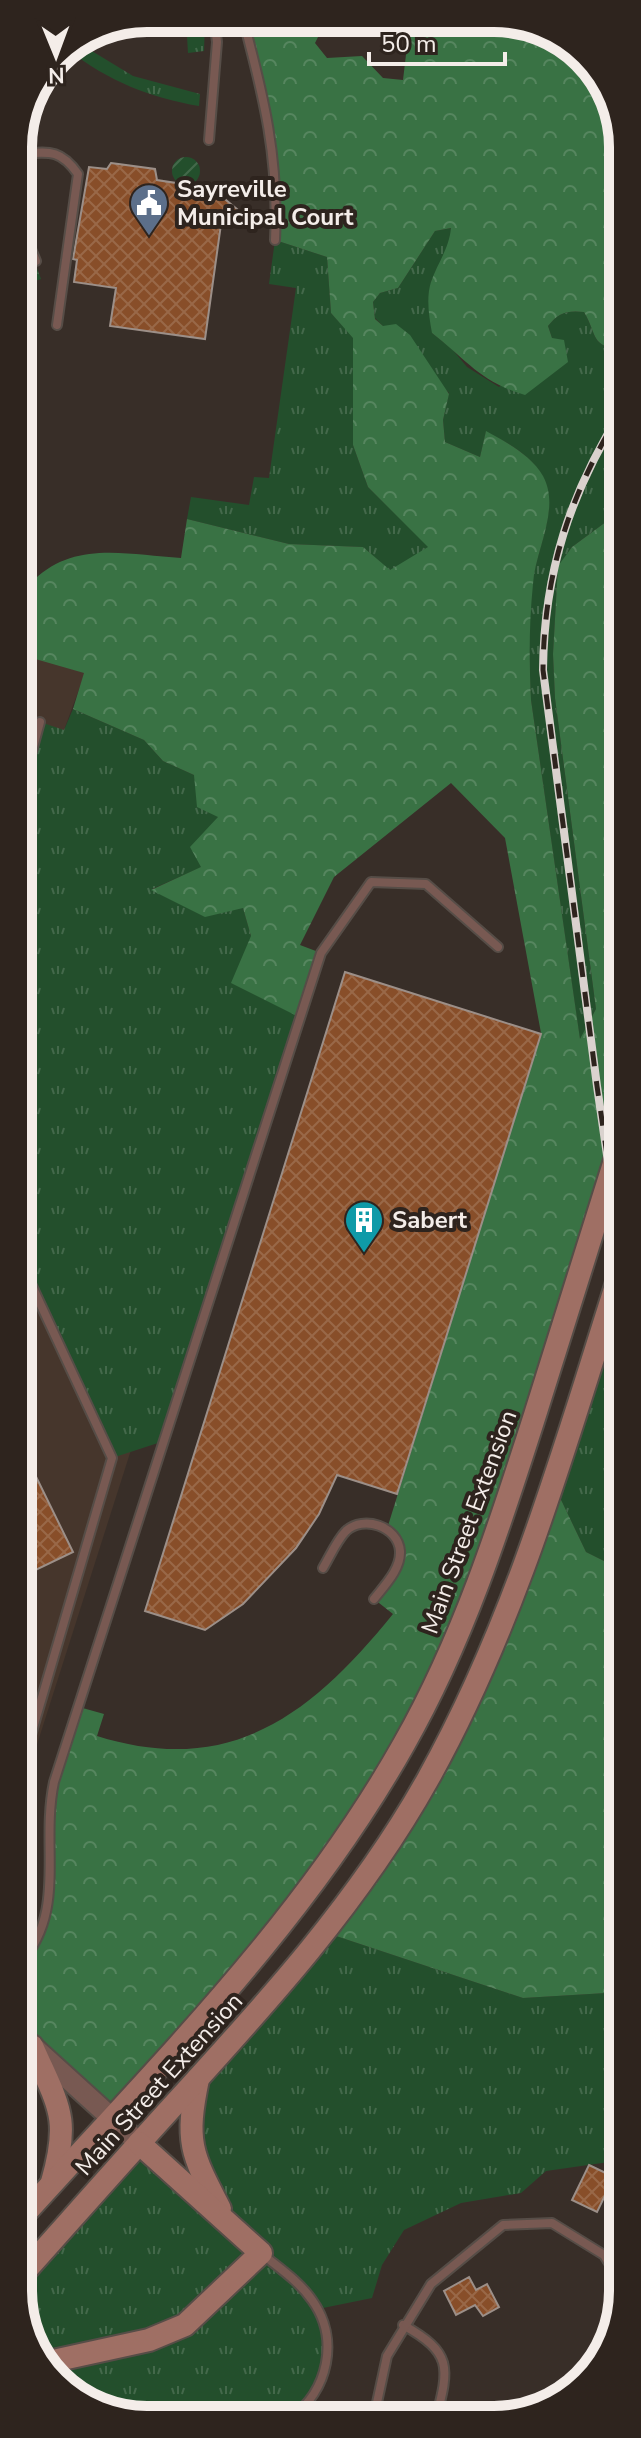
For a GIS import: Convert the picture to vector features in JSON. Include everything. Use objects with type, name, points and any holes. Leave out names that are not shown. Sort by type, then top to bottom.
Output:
[{"type":"main road","name":"Main Street Extension","points":[[32,2206],[215,2006],[296,1908],[355,1825],[406,1741],[450,1651],[484,1569],[609,1179]]},
{"type":"main road","name":"Main Street Extension","points":[[32,2263],[288,1978],[354,1895],[392,1839],[458,1724],[487,1662],[525,1567],[609,1307]]},
{"type":"main road","points":[[32,2056],[63,2126],[51,2185]]},
{"type":"main road","points":[[199,2078],[191,2112],[190,2142],[195,2160],[225,2220]]},
{"type":"main road","points":[[56,2360],[149,2340],[185,2325],[261,2253],[139,2143]]},
{"type":"street","points":[[32,2046],[139,2143]]},
{"type":"lane","points":[[209,140],[216,32]]},
{"type":"lane","points":[[247,32],[264,94],[275,155],[275,240]]},
{"type":"lane","points":[[32,153],[46,152],[66,157],[78,174],[57,325]]},
{"type":"lane","points":[[32,251],[36,261]]},
{"type":"lane","points":[[32,751],[40,722]]},
{"type":"lane","points":[[32,1950],[47,1920],[54,1782],[321,953],[371,882],[426,884],[498,947]]},
{"type":"lane","points":[[32,1286],[112,1458],[32,1732]]},
{"type":"lane","points":[[323,1568],[346,1531],[354,1525],[373,1524],[387,1529],[398,1543],[399,1560],[374,1599]]},
{"type":"lane","points":[[374,2406],[387,2356],[403,2325],[431,2284],[503,2225],[552,2223],[604,2255],[609,2263]]},
{"type":"lane","points":[[261,2253],[312,2299],[325,2331],[327,2357],[321,2381],[305,2406]]},
{"type":"lane","points":[[403,2325],[433,2341],[447,2375],[439,2406]]},
{"type":"shaded area","points":[[32,656],[85,673],[64,730],[32,892]]},
{"type":"shaded area","points":[[32,1242],[131,1450],[32,1760]]},
{"type":"green space","points":[[177,32],[205,32],[204,51],[188,53],[187,36]]},
{"type":"green space","points":[[246,32],[320,32],[315,43],[327,58],[362,56],[383,78],[403,80],[411,32],[516,34],[538,41],[564,56],[590,83],[603,110],[609,147],[609,347],[596,338],[584,312],[568,312],[559,315],[548,326],[552,338],[564,340],[568,362],[525,395],[485,377],[432,333],[429,288],[451,228],[435,231],[398,288],[380,293],[373,302],[375,319],[383,326],[396,324],[410,335],[449,394],[443,420],[445,442],[480,457],[486,431],[532,462],[548,489],[546,530],[535,571],[532,599],[531,700],[580,1039],[596,1009],[555,698],[553,654],[558,566],[572,547],[609,520],[609,1179],[499,1526],[355,1825],[112,2118],[32,2046],[32,1947],[43,1932],[49,1811],[79,1707],[104,1714],[97,1736],[145,1747],[188,1749],[228,1742],[265,1728],[299,1708],[363,1650],[393,1614],[374,1599],[391,1576],[400,1551],[387,1529],[541,1033],[505,838],[451,783],[334,877],[300,945],[321,953],[301,1018],[231,983],[251,936],[243,908],[205,917],[151,890],[201,867],[190,847],[218,817],[197,807],[194,775],[163,761],[144,740],[73,709],[84,673],[32,658],[32,579],[67,559],[85,555],[122,553],[181,558],[187,519],[289,544],[363,547],[390,570],[428,547],[368,487],[353,445],[353,338],[331,313],[327,257],[275,240],[275,155]]},
{"type":"green space","points":[[96,54],[133,76],[200,94],[199,106],[147,93],[96,69]]},
{"type":"green space","points":[[186,157],[196,161],[200,171],[196,181],[186,185],[176,181],[172,171],[176,161]]},
{"type":"green space","points":[[452,228],[446,256],[431,282],[432,333],[452,349],[467,367],[499,387],[552,338],[548,326],[563,313],[584,312],[596,338],[609,347],[609,520],[572,547],[558,567],[553,654],[555,698],[596,1009],[580,1040],[531,700],[530,608],[533,578],[548,514],[547,489],[538,469],[525,456],[486,432],[480,457],[445,442],[443,420],[449,393],[375,318],[373,302],[380,293],[398,288],[435,231]]},
{"type":"green space","points":[[275,240],[327,257],[331,313],[353,337],[353,445],[368,487],[429,547],[390,571],[363,547],[289,544],[187,519],[191,497],[249,505],[254,477],[269,478],[296,288],[269,284]]},
{"type":"green space","points":[[32,255],[41,279],[32,282]]},
{"type":"green space","points":[[73,709],[144,740],[163,761],[194,775],[218,817],[202,867],[152,889],[243,908],[251,936],[301,1018],[164,1441],[112,1458],[32,1290],[32,751],[40,722],[64,730]]},
{"type":"green space","points":[[609,1308],[609,1564],[586,1552],[553,1483]]},
{"type":"green space","points":[[553,1483],[586,1552],[609,1564],[609,1993],[523,1998],[324,1932],[427,1782]]},
{"type":"green space","points":[[324,1932],[523,1998],[609,1993],[609,2162],[546,2171],[521,2193],[461,2203],[404,2230],[382,2265],[372,2298],[318,2309],[325,2343],[323,2368],[300,2406],[147,2406],[110,2400],[90,2391],[61,2367],[51,2355],[38,2328],[33,2306],[32,2263],[139,2143],[223,2218],[195,2160],[199,2078]]},
{"type":"building","name":"Sayreville Municipal Court","points":[[111,163],[155,169],[157,180],[189,185],[191,192],[221,196],[243,214],[221,224],[205,339],[110,326],[116,288],[74,282],[77,260],[73,259],[89,167],[107,169]]},
{"type":"building","name":"Sabert","points":[[345,972],[541,1034],[397,1494],[337,1475],[319,1514],[296,1548],[243,1604],[205,1630],[145,1611]]},
{"type":"building","points":[[32,1468],[73,1552],[32,1572]]},
{"type":"building","points":[[589,2165],[609,2175],[609,2187],[597,2212],[572,2200]]},
{"type":"building","points":[[469,2277],[476,2290],[487,2284],[499,2307],[483,2316],[475,2305],[456,2315],[444,2291]]},
{"type":"railway","points":[[609,432],[588,472],[563,534],[548,600],[543,670],[609,1169]]},
{"type":"place","name":"Sayreville Municipal Court","points":[[149,237]]},
{"type":"place","name":"Sabert","points":[[364,1254]]}]
